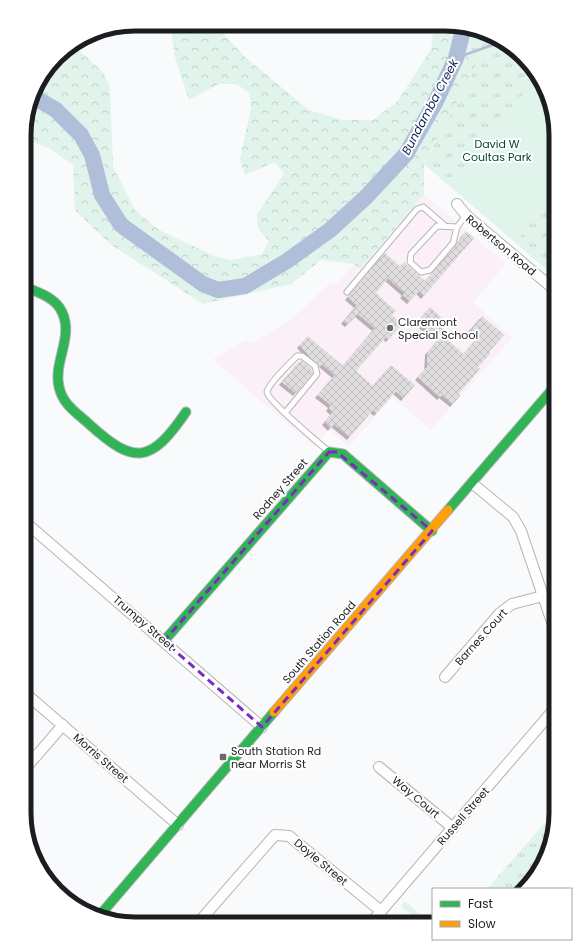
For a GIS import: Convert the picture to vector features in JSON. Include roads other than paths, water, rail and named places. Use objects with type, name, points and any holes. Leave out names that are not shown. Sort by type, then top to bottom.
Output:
[{"type":"main road","points":[[31,290],[50,299],[57,305],[66,322],[66,332],[58,377],[60,394],[65,404],[110,444],[120,451],[132,454],[153,451],[175,430],[186,412]]},
{"type":"main road","name":"South Station Road","points":[[103,911],[432,531],[549,393]]},
{"type":"main road","points":[[329,452],[338,452],[343,454],[432,531]]},
{"type":"main road","name":"Rodney Street","points":[[164,641],[329,452]]},
{"type":"street","name":"Robertson Road","points":[[457,204],[466,215],[547,283]]},
{"type":"street","points":[[472,482],[513,517],[549,614]]},
{"type":"street","name":"Trumpy Street","points":[[31,527],[262,727]]},
{"type":"street","name":"Barnes Court","points":[[445,677],[500,613],[512,604],[543,596]]},
{"type":"street","name":"Morris Street","points":[[31,698],[178,825]]},
{"type":"street","name":"Russell Street","points":[[376,917],[549,715]]},
{"type":"street","points":[[31,762],[63,725]]},
{"type":"street","name":"Way Court","points":[[380,767],[453,828]]},
{"type":"street","name":"Doyle Street","points":[[203,917],[275,835],[289,836],[381,912]]},
{"type":"lane","points":[[347,292],[417,209],[423,207],[444,225]]},
{"type":"lane","points":[[457,227],[444,225],[436,226],[412,254],[410,262],[418,270],[425,272],[430,270],[453,243],[457,227],[466,215]]},
{"type":"lane","points":[[285,413],[317,374],[315,366],[302,356],[296,356],[269,387],[267,392],[269,399],[329,452]]},
{"type":"waterway","name":"Bundamba Creek","points":[[37,99],[56,110],[81,135],[92,155],[102,195],[121,225],[203,284],[218,290],[245,286],[287,261],[330,230],[366,197],[406,154],[435,103],[456,58],[462,33]]},
{"type":"waterway","points":[[456,58],[495,44]]},
{"type":"place","name":"Claremont Special School","points":[[390,328]]},
{"type":"place","name":"South Station Rd near Morris St","points":[[223,757]]},
{"type":"park label","name":"David W Coultas Park","points":[[497,150]]}]
